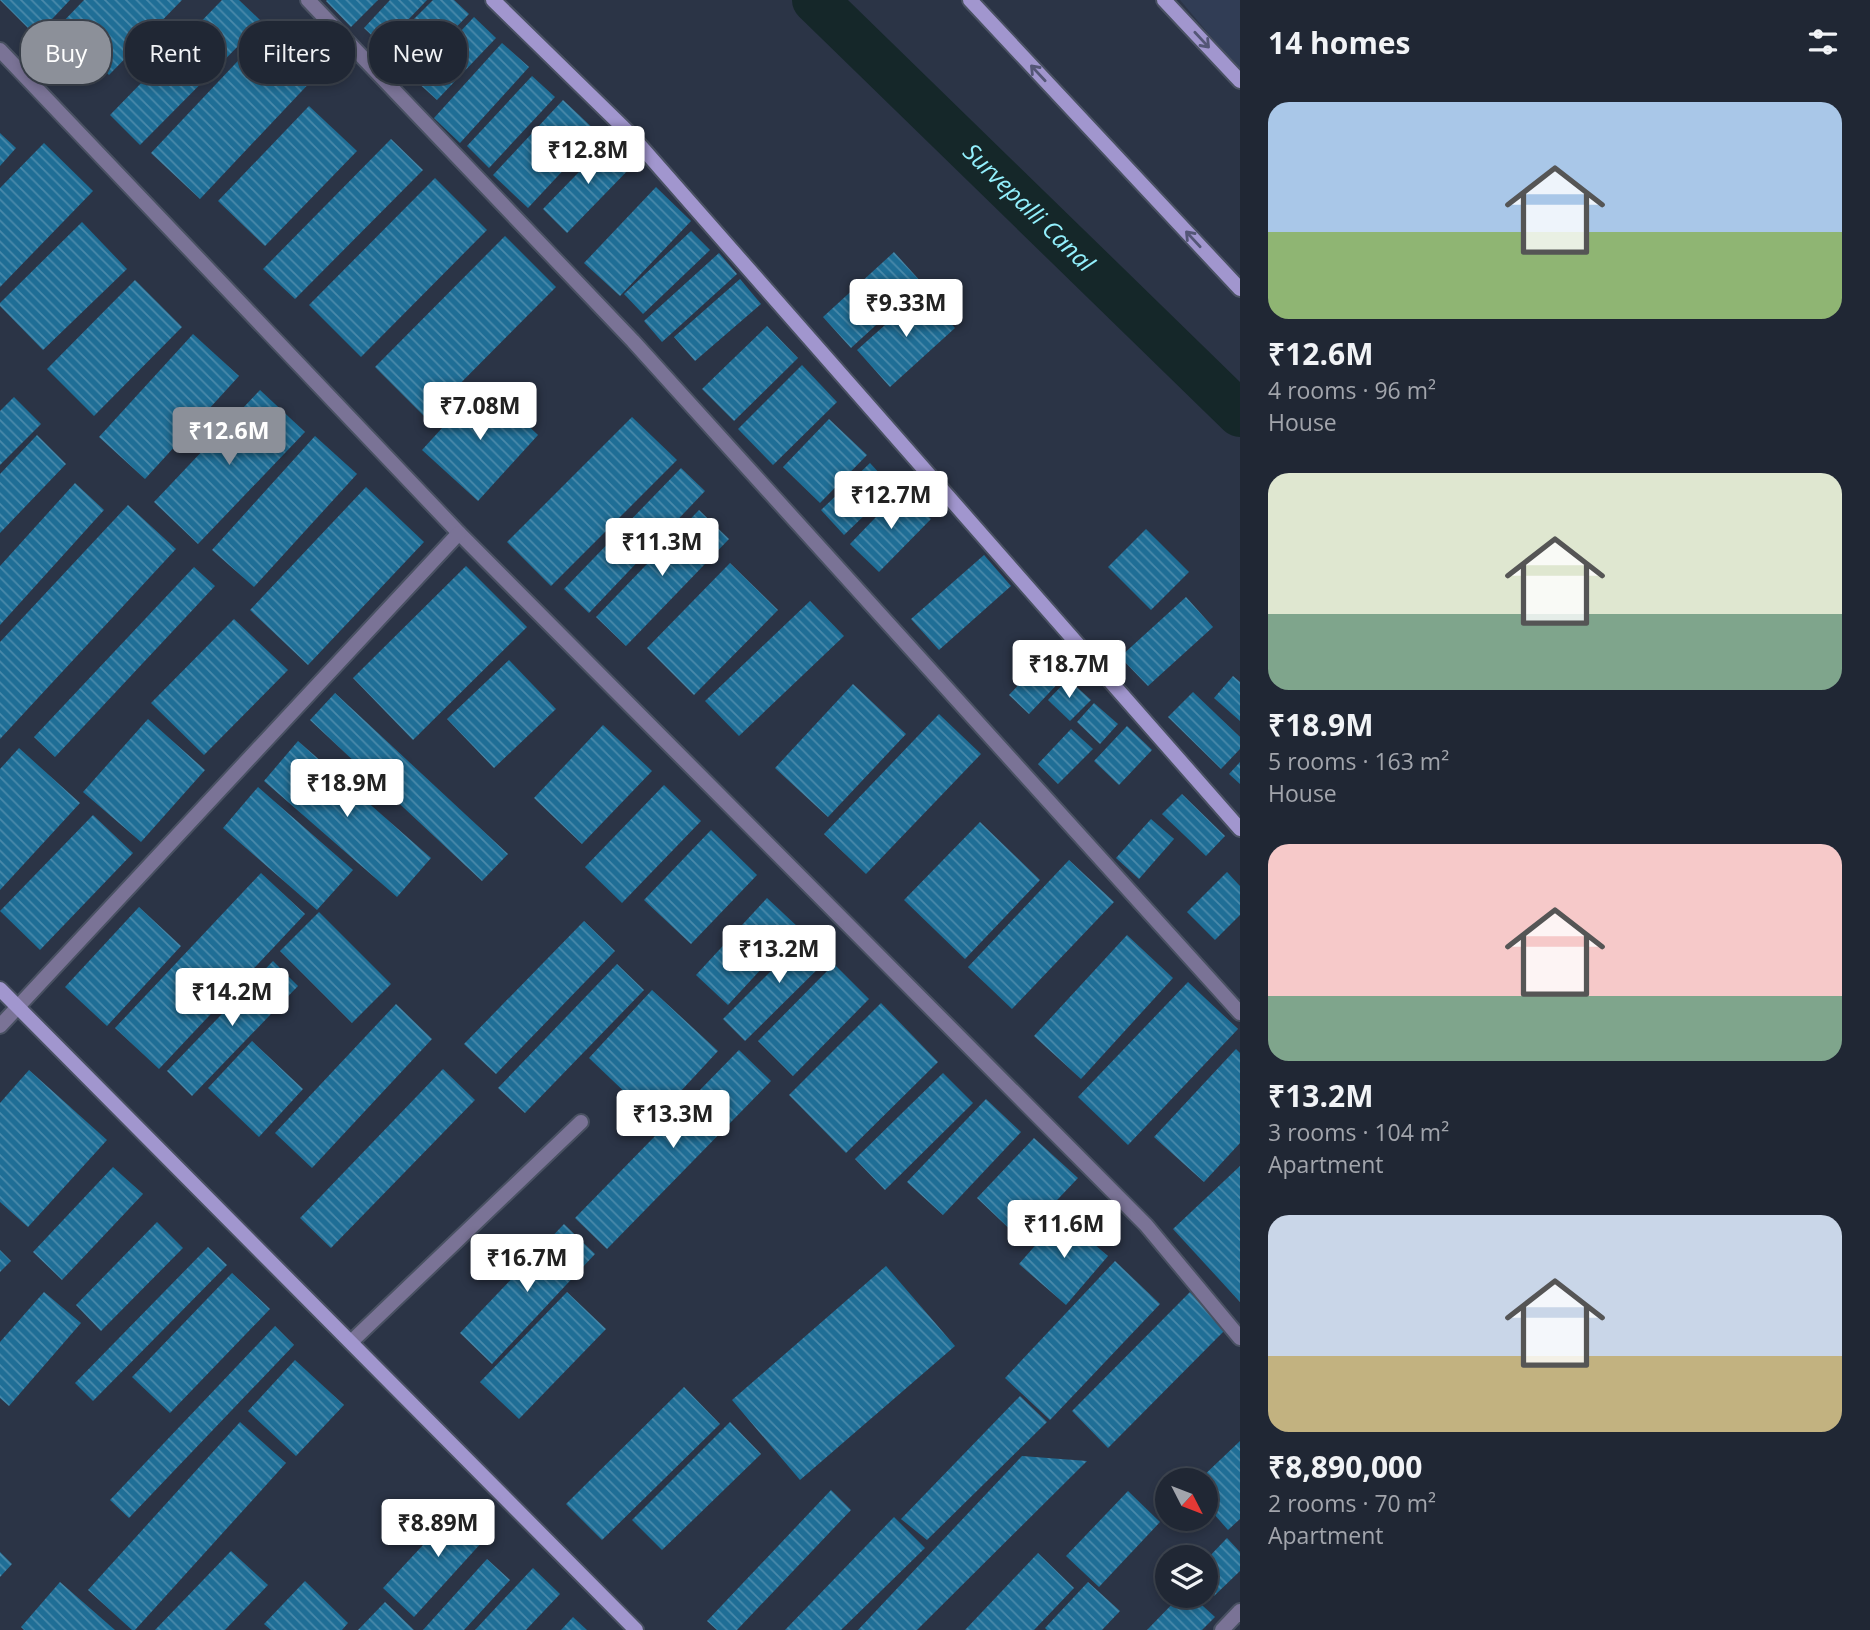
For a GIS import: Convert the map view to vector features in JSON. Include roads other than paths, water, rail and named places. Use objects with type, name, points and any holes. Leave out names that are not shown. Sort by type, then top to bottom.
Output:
[{"type":"street","points":[[308,0],[633,341],[1240,1013]]},
{"type":"street","points":[[493,0],[630,134],[1240,829]]},
{"type":"street","points":[[970,0],[1240,289]]},
{"type":"street","points":[[1164,0],[1240,81]]},
{"type":"street","points":[[0,50],[459,533],[1146,1224],[1240,1338]]},
{"type":"street","points":[[0,1026],[459,533]]},
{"type":"street","points":[[0,989],[636,1630]]},
{"type":"street","points":[[351,1342],[581,1122]]},
{"type":"street","points":[[1222,1630],[1240,1611]]},
{"type":"waterway","name":"Survepalli Canal","points":[[815,0],[1240,414]]}]
